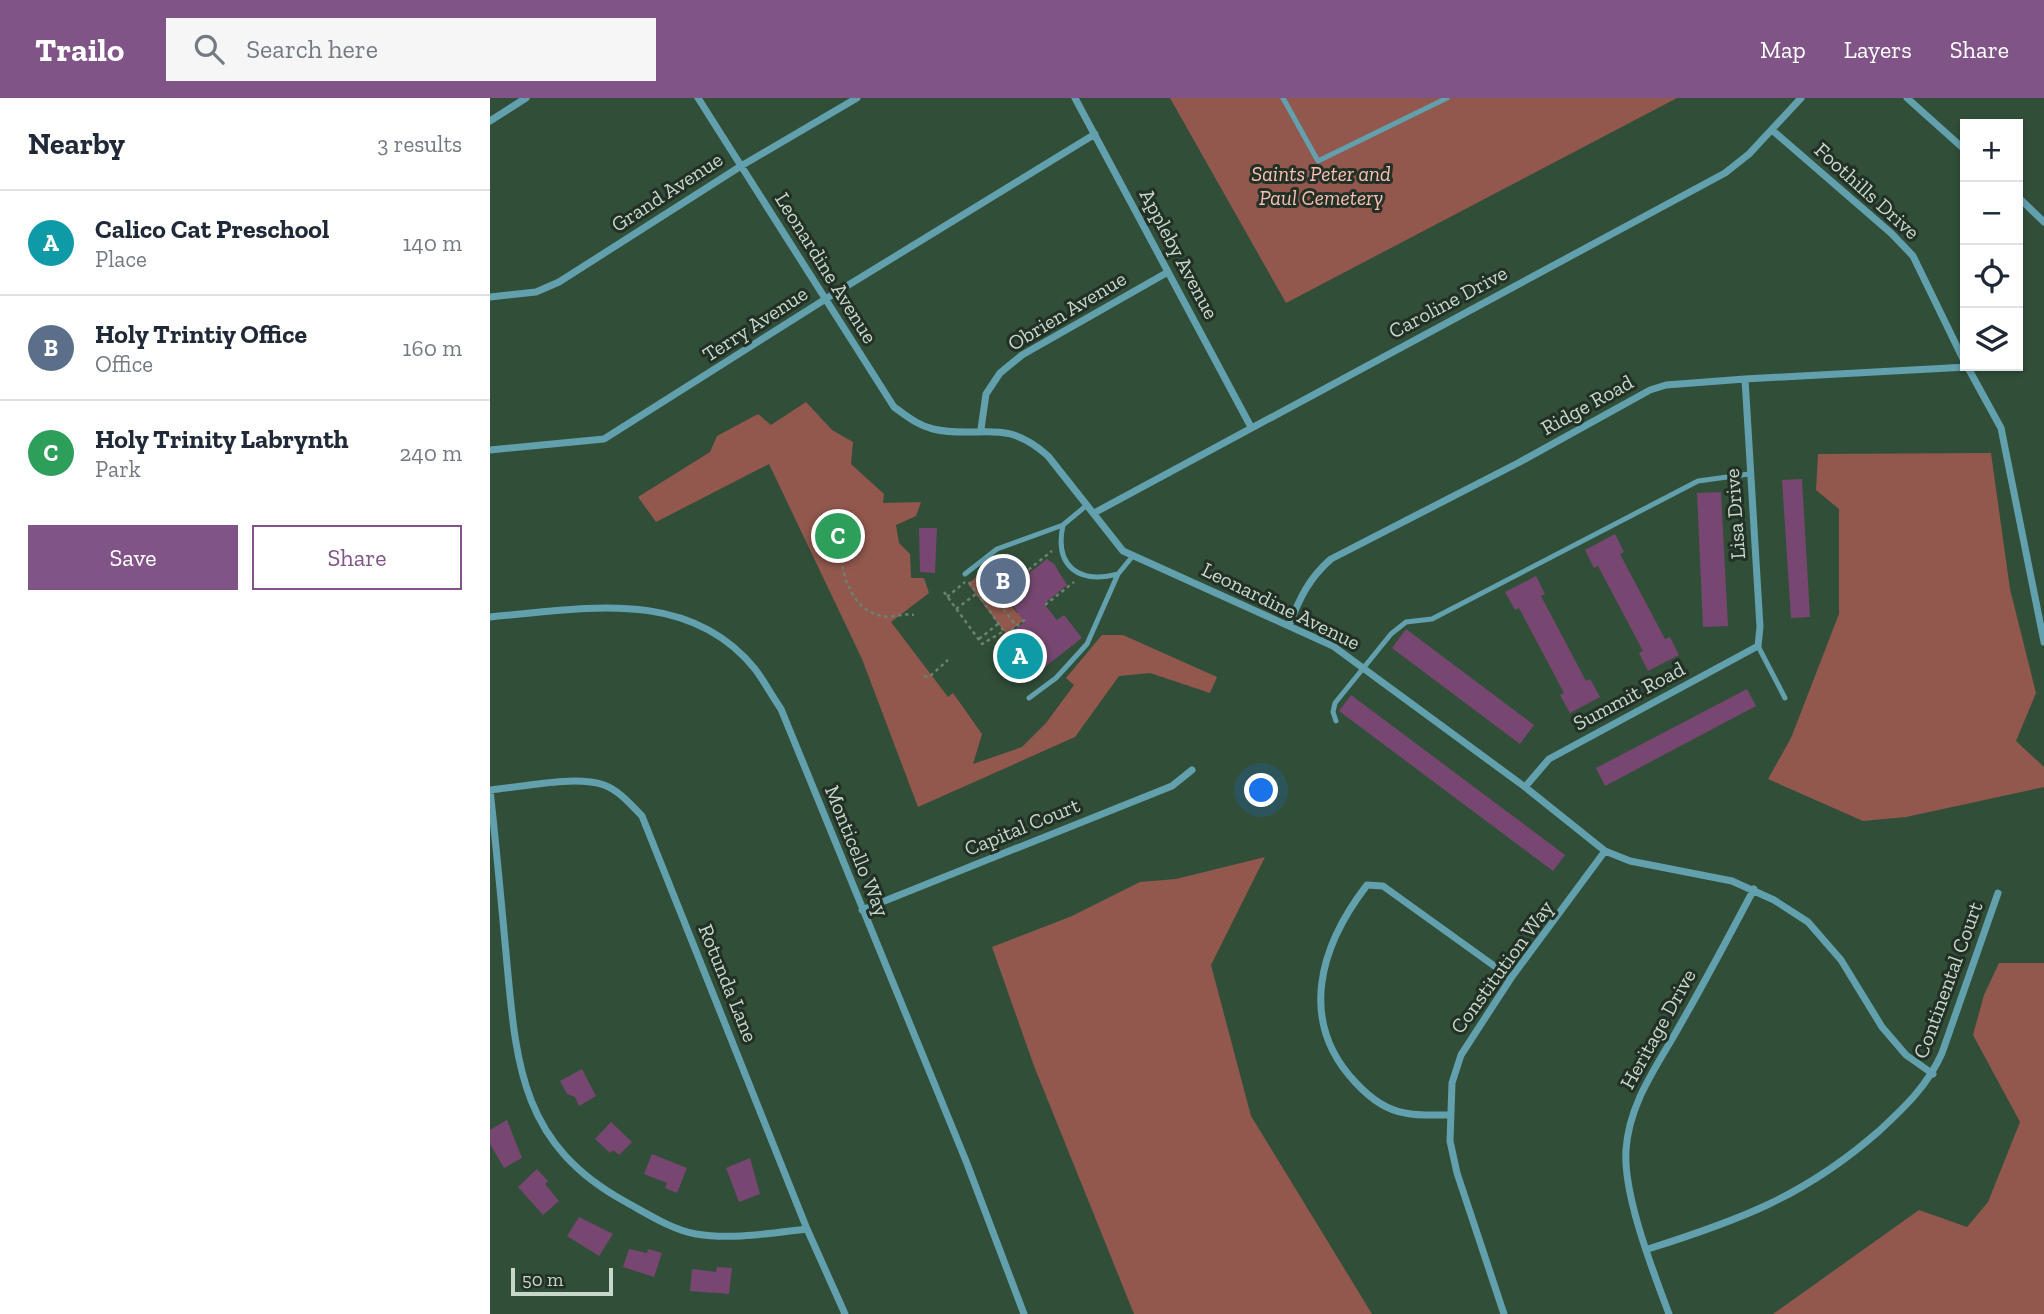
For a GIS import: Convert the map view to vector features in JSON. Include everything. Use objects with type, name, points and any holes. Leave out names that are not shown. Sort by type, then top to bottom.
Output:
[{"type":"street","points":[[490,121],[526,98]]},
{"type":"street","name":"Leonardine Avenue","points":[[698,98],[894,407],[917,423],[930,428],[950,432],[981,429],[1016,435],[1033,443],[1094,513],[1116,543],[1132,556],[1333,646],[1525,787],[1605,851],[1630,861],[1732,881],[1754,889],[1808,922],[1841,960],[1882,1027],[1906,1055],[1933,1074]]},
{"type":"street","name":"Grand Avenue","points":[[490,297],[536,292],[559,282],[741,166],[857,98]]},
{"type":"street","name":"Appleby Avenue","points":[[1075,98],[1251,427]]},
{"type":"street","name":"Caroline Drive","points":[[1094,513],[1725,173],[1772,130],[1801,98]]},
{"type":"street","points":[[1908,98],[1960,145]]},
{"type":"street","name":"Foothills Drive","points":[[1772,130],[1891,233],[1913,256],[1960,353]]},
{"type":"street","name":"Terry Avenue","points":[[490,450],[604,439],[1095,134]]},
{"type":"street","points":[[2023,202],[2044,222]]},
{"type":"street","name":"Obrien Avenue","points":[[981,429],[986,394],[1000,373],[1022,355],[1168,272]]},
{"type":"street","name":"Ridge Road","points":[[1289,626],[1298,600],[1314,574],[1354,544],[1517,463],[1650,390],[1666,385],[1960,365]]},
{"type":"street","name":"Foothills Drive","points":[[1969,371],[2001,428],[2044,642]]},
{"type":"street","name":"Lisa Drive","points":[[1745,379],[1760,626],[1758,646]]},
{"type":"street","name":"Monticello Way","points":[[490,617],[613,606],[644,608],[675,615],[705,629],[731,647],[754,668],[780,709],[966,1161],[1024,1314]]},
{"type":"street","name":"Summit Road","points":[[1525,787],[1549,759],[1758,646]]},
{"type":"street","name":"Capital Court","points":[[862,910],[1172,786],[1192,770]]},
{"type":"street","name":"Rotunda Lane","points":[[490,790],[578,782],[604,785],[622,796],[642,816],[807,1229],[845,1314]]},
{"type":"street","points":[[490,790],[515,1053],[529,1100],[553,1144],[594,1185],[653,1217],[694,1234],[729,1236],[807,1229]]},
{"type":"street","name":"Constitution Way","points":[[1504,1314],[1457,1173],[1448,1115],[1452,1083],[1461,1055],[1511,978],[1556,922],[1605,851]]},
{"type":"street","points":[[1448,1115],[1404,1113],[1371,1099],[1343,1069],[1328,1041],[1320,1008],[1322,975],[1332,940],[1367,885],[1383,886],[1511,978]]},
{"type":"street","name":"Heritage Drive","points":[[1669,1314],[1630,1190],[1625,1153],[1628,1125],[1646,1082],[1754,889]]},
{"type":"street","name":"Continental Court","points":[[1648,1250],[1711,1229],[1814,1183],[1909,1104],[1933,1074],[1998,893]]},
{"type":"lane","points":[[1283,98],[1318,161],[1447,98]]},
{"type":"lane","points":[[1336,721],[1333,712],[1335,703],[1363,666],[1401,624],[1432,619],[1698,481],[1749,474]]},
{"type":"lane","points":[[965,575],[997,549],[1063,525],[1087,505]]},
{"type":"lane","points":[[1063,525],[1060,545],[1064,559],[1083,575],[1096,578],[1118,574]]},
{"type":"lane","points":[[1030,698],[1056,678],[1087,644],[1118,574],[1132,556]]},
{"type":"lane","points":[[1758,646],[1785,698]]},
{"type":"path","points":[[838,533],[839,538],[842,535],[840,539],[840,545],[842,545],[848,540],[849,536],[847,529],[841,525],[831,527],[828,539],[833,544],[838,545],[829,537],[831,528],[837,526],[833,529],[830,535],[837,528],[842,529],[846,534],[843,528],[838,526],[843,527],[846,531],[846,540],[841,544],[846,536],[841,541],[844,536],[841,530],[836,530],[832,536],[839,541],[844,577],[853,596],[867,610],[884,617],[901,612],[914,615]]},
{"type":"path","points":[[1006,553],[1022,574],[1060,545]]},
{"type":"path","points":[[1045,605],[1083,575]]},
{"type":"path","points":[[947,597],[969,581],[1006,634],[1027,618]]},
{"type":"path","points":[[980,600],[1000,585]]},
{"type":"path","points":[[944,592],[982,644],[1004,631]]},
{"type":"path","points":[[991,592],[1017,626]]},
{"type":"path","points":[[956,610],[976,594]]},
{"type":"path","points":[[978,640],[998,624]]},
{"type":"path","points":[[924,676],[929,677],[948,660]]},
{"type":"green space","name":"Saints Peter and Paul Cemetery","points":[[1170,98],[1677,98],[1286,303]]},
{"type":"green space","points":[[806,402],[832,430],[853,442],[851,464],[884,494],[883,503],[921,502],[916,516],[896,525],[899,543],[910,554],[911,578],[924,578],[929,593],[891,622],[948,697],[953,693],[982,734],[973,764],[1022,747],[1046,723],[1074,685],[1066,678],[1102,635],[1123,635],[1217,677],[1210,693],[1150,673],[1119,676],[1075,737],[918,807],[862,659],[769,464],[656,522],[638,497],[710,452],[717,436],[758,414],[771,425]]},
{"type":"green space","points":[[1991,453],[2010,589],[2036,693],[2016,741],[2044,767],[2044,787],[1906,817],[1863,821],[1768,779],[1791,738],[1839,614],[1839,509],[1816,490],[1818,454]]},
{"type":"green space","points":[[986,568],[1012,600],[1009,603],[1017,613],[1021,610],[1027,618],[1006,634],[968,584]]},
{"type":"green space","points":[[1265,857],[1211,965],[1251,1116],[1372,1314],[1134,1314],[1034,1066],[992,947],[1072,916],[1140,882],[1176,879]]},
{"type":"green space","points":[[1999,963],[2044,963],[2044,1314],[1773,1314],[1919,1210],[1967,1227],[1988,1202],[2020,1122],[1973,1035],[1984,995]]},
{"type":"building","points":[[1802,479],[1810,617],[1791,618],[1782,480]]},
{"type":"building","points":[[1721,492],[1728,626],[1703,627],[1697,493]]},
{"type":"building","points":[[919,528],[937,528],[935,573],[920,572]]},
{"type":"building","points":[[1615,534],[1624,552],[1620,554],[1665,639],[1670,637],[1679,655],[1648,671],[1639,653],[1643,651],[1598,566],[1594,568],[1585,550]]},
{"type":"building","points":[[1006,555],[1023,578],[1047,559],[1054,564],[1067,585],[1044,604],[1057,620],[1064,615],[1082,638],[1023,684],[994,646],[1024,622],[988,569]]},
{"type":"building","points":[[1536,576],[1545,594],[1541,596],[1586,681],[1590,679],[1600,697],[1570,713],[1560,695],[1564,693],[1519,608],[1515,610],[1505,592]]},
{"type":"building","points":[[1406,629],[1534,725],[1520,744],[1392,648]]},
{"type":"building","points":[[1747,689],[1756,706],[1605,786],[1596,768]]},
{"type":"building","points":[[1351,695],[1565,855],[1553,871],[1339,711]]},
{"type":"building","points":[[582,1069],[596,1096],[579,1106],[575,1097],[567,1094],[560,1081]]},
{"type":"building","points":[[507,1120],[522,1158],[504,1168],[490,1144],[490,1130]]},
{"type":"building","points":[[611,1122],[632,1142],[619,1155],[613,1150],[610,1153],[595,1139]]},
{"type":"building","points":[[652,1154],[687,1168],[677,1193],[665,1188],[667,1183],[644,1174]]},
{"type":"building","points":[[750,1158],[760,1194],[739,1202],[726,1168]]},
{"type":"building","points":[[537,1169],[548,1181],[545,1184],[559,1201],[543,1215],[518,1187]]},
{"type":"building","points":[[579,1217],[613,1234],[599,1256],[567,1236]]},
{"type":"building","points":[[629,1249],[647,1253],[648,1249],[662,1253],[654,1277],[623,1267]]},
{"type":"building","points":[[717,1267],[732,1268],[729,1294],[690,1291],[692,1269],[716,1272]]},
{"type":"place","name":"Holy Trinity Labrynth","points":[[838,536]]},
{"type":"place","name":"Holy Trintiy Office","points":[[1003,581]]},
{"type":"place","name":"Calico Cat Preschool","points":[[1020,656]]}]
